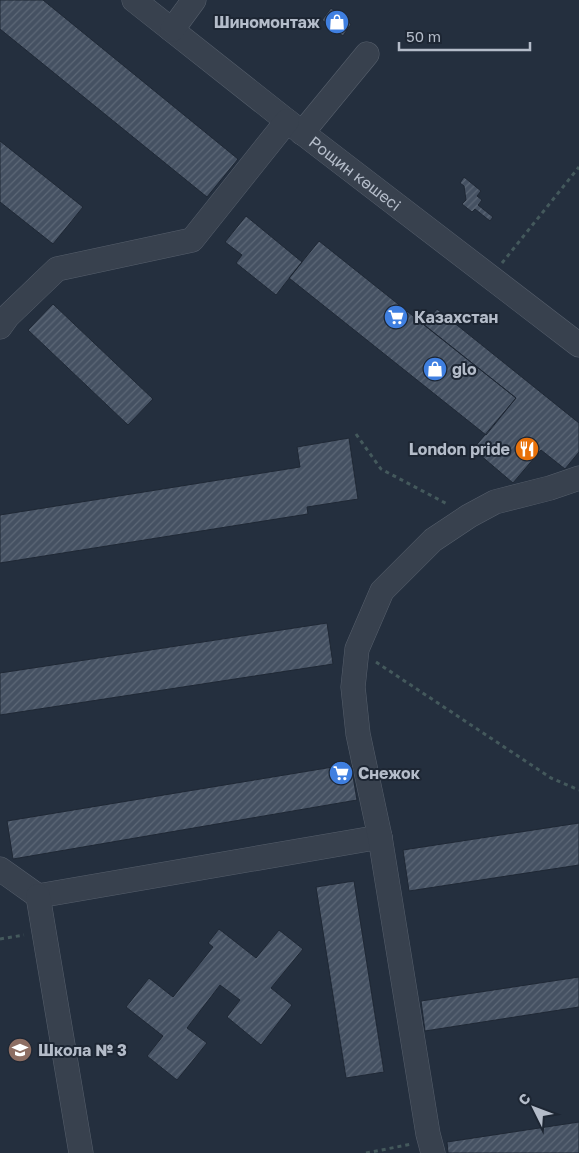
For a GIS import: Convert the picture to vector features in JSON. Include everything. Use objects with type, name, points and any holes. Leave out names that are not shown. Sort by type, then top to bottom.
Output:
[{"type":"street","name":"Рощин көшесі","points":[[134,0],[295,127],[491,277],[576,338]]},
{"type":"street","points":[[172,30],[194,0]]},
{"type":"street","points":[[0,327],[8,316],[57,270],[192,240],[295,127],[367,54]]},
{"type":"street","points":[[431,1144],[380,837],[358,734],[353,686],[357,649],[382,591],[433,540],[469,516],[496,502],[550,488],[579,478]]},
{"type":"street","points":[[38,896],[380,837]]},
{"type":"street","points":[[0,869],[38,896],[81,1153]]},
{"type":"path","points":[[491,277],[579,167]]},
{"type":"path","points":[[356,434],[381,469],[469,516]]},
{"type":"path","points":[[357,649],[551,778],[579,790]]},
{"type":"path","points":[[366,1153],[416,1143],[431,1144]]},
{"type":"building","points":[[0,0],[43,0],[238,159],[207,197],[0,29]]},
{"type":"building","name":"Шиномонтаж","points":[[331,8],[351,24],[343,36],[322,20]]},
{"type":"building","points":[[0,141],[83,207],[53,244],[0,202]]},
{"type":"building","points":[[464,177],[481,191],[477,196],[482,200],[478,205],[493,217],[490,221],[475,209],[472,212],[462,204],[466,200],[464,186],[460,183]]},
{"type":"building","points":[[246,216],[302,262],[276,295],[236,263],[242,255],[225,242]]},
{"type":"building","points":[[319,241],[516,398],[486,435],[289,278]]},
{"type":"building","points":[[53,304],[153,399],[128,425],[28,330]]},
{"type":"building","points":[[437,309],[579,423],[579,452],[565,469],[541,450],[513,483],[473,449],[516,398],[424,325]]},
{"type":"building","points":[[349,438],[358,499],[307,507],[308,514],[0,563],[0,515],[300,467],[297,447]]},
{"type":"building","points":[[327,623],[333,664],[0,715],[0,673]]},
{"type":"building","points":[[351,764],[357,800],[13,859],[7,821]]},
{"type":"building","points":[[579,823],[579,865],[409,891],[403,850]]},
{"type":"building","points":[[354,881],[384,1072],[346,1078],[316,887]]},
{"type":"building","points":[[219,929],[256,958],[279,930],[303,949],[271,988],[292,1005],[261,1045],[227,1017],[240,1000],[220,985],[187,1028],[207,1043],[177,1080],[147,1056],[163,1036],[126,1007],[149,978],[173,997],[213,947],[208,943]]},
{"type":"building","points":[[579,977],[579,1007],[425,1031],[421,1001]]},
{"type":"building","points":[[579,1122],[579,1153],[448,1153],[447,1142]]},
{"type":"place","name":"Шиномонтаж","points":[[337,22]]},
{"type":"place","name":"Казахстан","points":[[396,317]]},
{"type":"place","name":"glo","points":[[435,369]]},
{"type":"place","name":"London pride","points":[[527,449]]},
{"type":"place","name":"Снежок","points":[[341,773]]},
{"type":"place","name":"Школа № 3","points":[[20,1050]]}]
